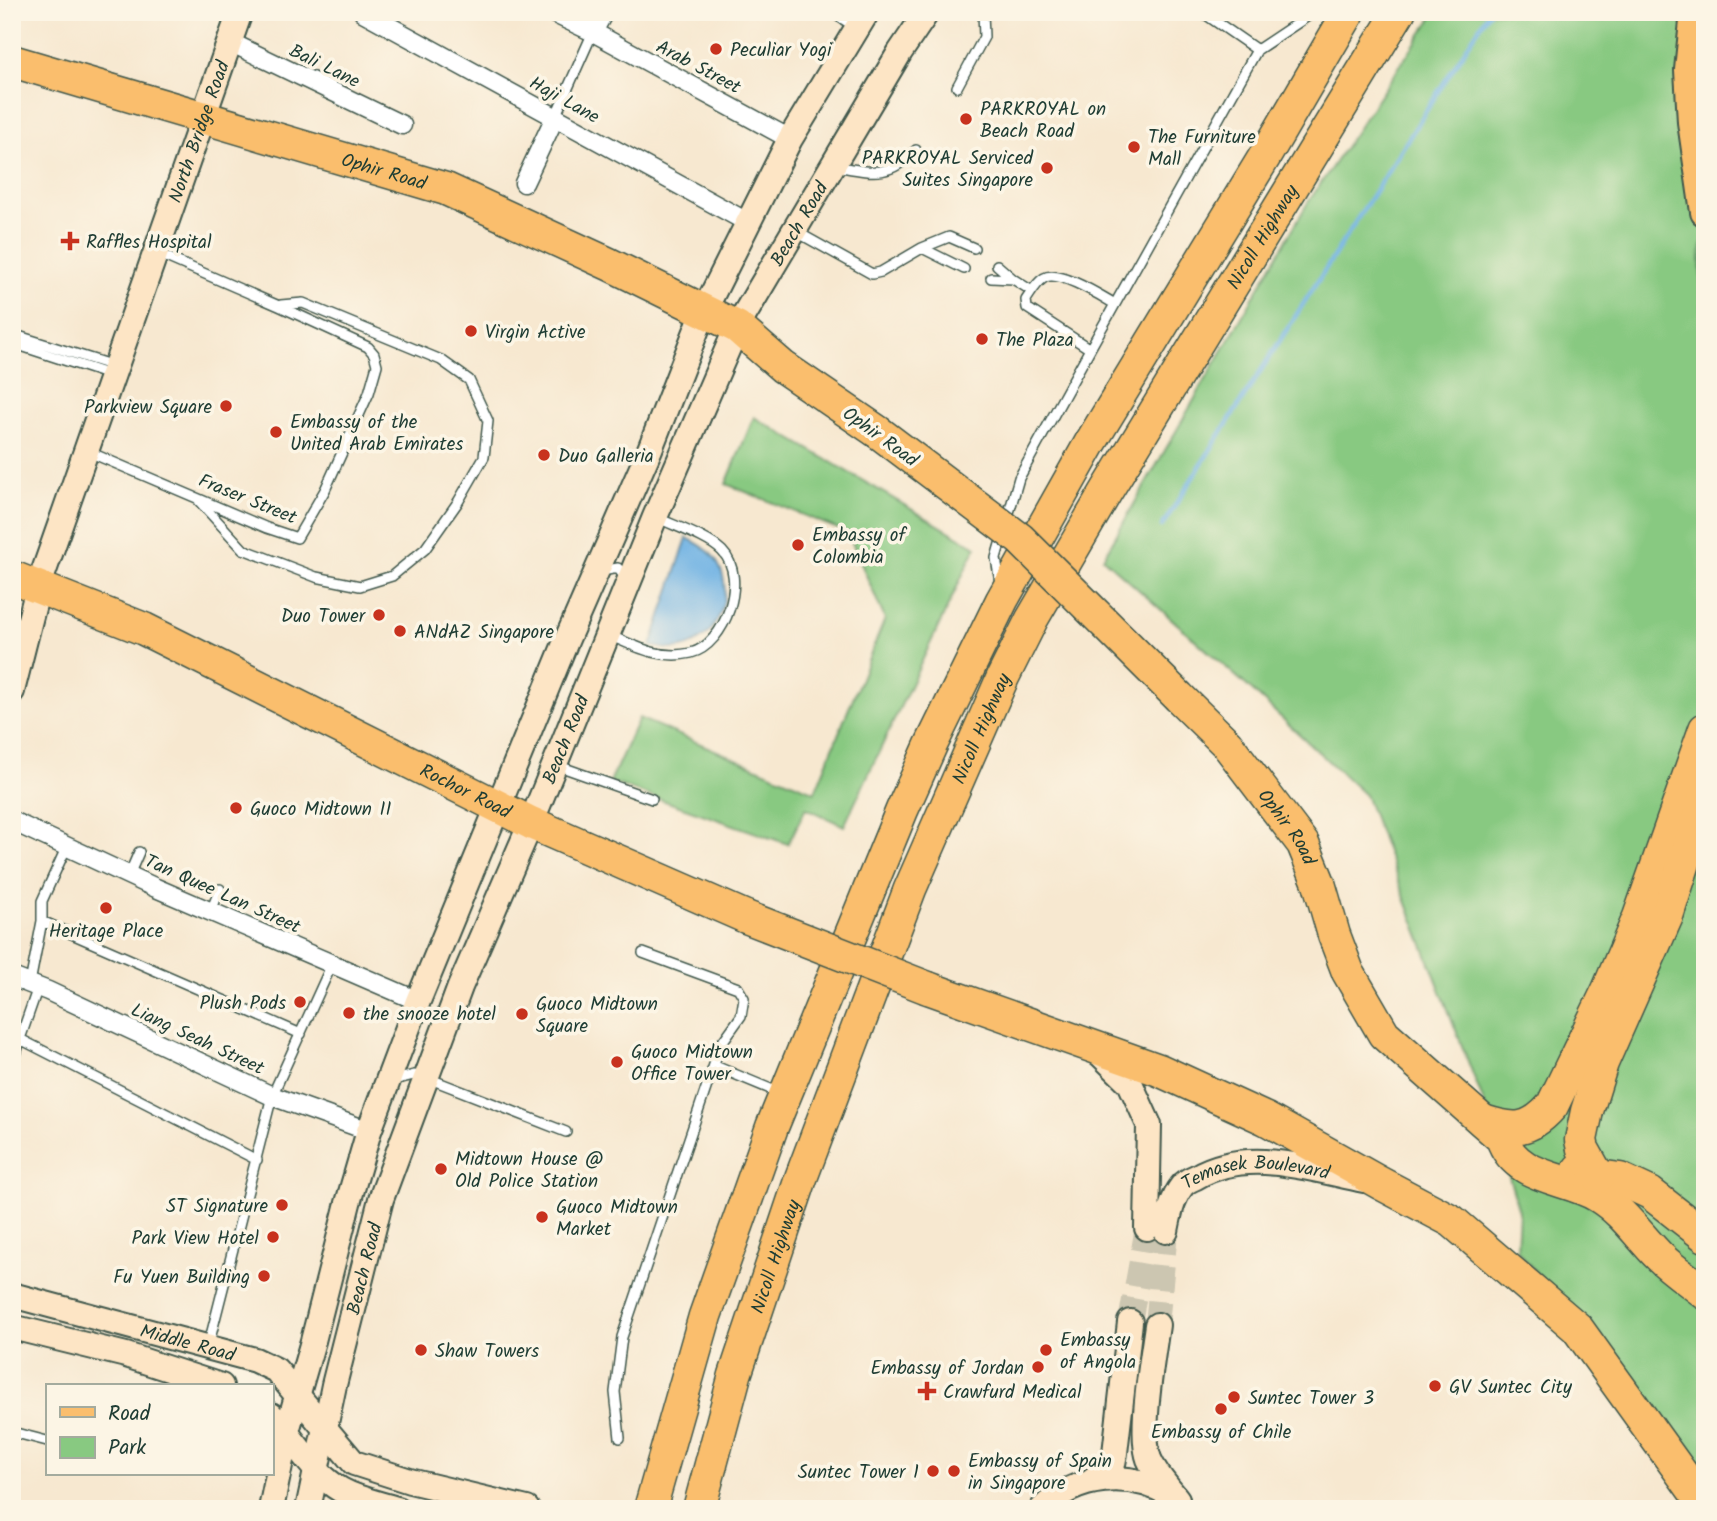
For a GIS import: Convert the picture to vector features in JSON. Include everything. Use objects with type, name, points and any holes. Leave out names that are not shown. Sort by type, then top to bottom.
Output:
[{"type":"highway","name":"Nicoll Highway","points":[[650,1509],[705,1317],[785,1095],[902,810],[962,679],[1002,600],[1091,442],[1261,163],[1349,12]]},
{"type":"highway","name":"Nicoll Highway","points":[[699,1509],[735,1375],[801,1178],[910,889],[1003,677],[1032,619],[1106,492],[1401,12]]},
{"type":"highway","name":"Ophir Road","points":[[12,61],[446,189],[737,327],[783,367],[878,432],[1020,539],[1227,744],[1303,844],[1320,883],[1334,935],[1348,972],[1384,1034],[1492,1129],[1564,1164],[1586,1182]]},
{"type":"highway","name":"Rochor Road","points":[[25,582],[144,629],[531,824],[746,917],[928,988],[1159,1070],[1266,1119],[1452,1220],[1577,1328],[1703,1502]]},
{"type":"highway","points":[[1492,1129],[1525,1127],[1543,1116],[1552,1106],[1608,990],[1639,917],[1705,729]]},
{"type":"highway","points":[[1705,797],[1667,916],[1602,1063],[1581,1140],[1586,1182],[1595,1195],[1611,1205],[1660,1256],[1705,1293]]},
{"type":"highway","points":[[1586,1182],[1620,1179],[1650,1193],[1705,1236]]},
{"type":"main road","name":"North Bridge Road","points":[[12,691],[25,582],[84,450],[240,12]]},
{"type":"main road","name":"Beach Road","points":[[308,1509],[324,1430],[381,1199],[460,987],[531,824],[655,517],[737,327],[900,52],[927,12]]},
{"type":"main road","points":[[1695,12],[1689,70],[1697,174],[1705,212]]},
{"type":"main road","name":"Beach Road","points":[[271,1509],[279,1423],[297,1394],[369,1131],[418,1001],[650,449],[704,311],[747,222],[856,16]]},
{"type":"main road","name":"Temasek Boulevard","points":[[1096,1049],[1130,1083],[1149,1125],[1157,1230],[1183,1184],[1209,1169],[1234,1163],[1275,1162],[1380,1183]]},
{"type":"main road","name":"Middle Road","points":[[12,1294],[256,1360],[276,1370],[354,1463],[410,1481],[527,1509]]},
{"type":"main road","points":[[1091,1481],[1113,1464],[1130,1322]]},
{"type":"main road","points":[[1157,1325],[1147,1402],[1146,1451],[1154,1470],[1183,1504]]},
{"type":"main road","name":"Middle Road","points":[[12,1327],[127,1355],[206,1384]]},
{"type":"main road","points":[[276,1370],[301,1355],[313,1341]]},
{"type":"main road","points":[[279,1423],[316,1471],[341,1490],[365,1501],[397,1509]]},
{"type":"main road","points":[[1042,1509],[1070,1489],[1091,1481],[1109,1479],[1136,1481],[1161,1489],[1183,1504]]},
{"type":"main road","points":[[339,1509],[365,1501]]},
{"type":"street","name":"Haji Lane","points":[[363,12],[747,222]]},
{"type":"street","name":"Arab Street","points":[[551,12],[790,139]]},
{"type":"street","points":[[593,32],[604,12]]},
{"type":"street","name":"Bali Lane","points":[[230,42],[402,125]]},
{"type":"street","points":[[524,183],[555,117]]},
{"type":"street","name":"Tan Quee Lan Street","points":[[12,821],[418,1001]]},
{"type":"street","name":"Liang Seah Street","points":[[27,982],[272,1096],[369,1131]]},
{"type":"lane","points":[[957,88],[984,37],[983,12]]},
{"type":"lane","points":[[1202,12],[1257,50]]},
{"type":"lane","points":[[1002,600],[996,558],[1019,478],[1257,50],[1314,12]]},
{"type":"lane","points":[[555,117],[593,32]]},
{"type":"lane","points":[[833,166],[880,173],[907,159],[916,149]]},
{"type":"lane","points":[[793,230],[872,274],[949,237],[974,248]]},
{"type":"lane","points":[[922,248],[964,269]]},
{"type":"lane","name":"Fraser Street","points":[[84,450],[297,538],[326,490],[369,393],[377,365],[374,354],[368,347],[284,305],[154,252]]},
{"type":"lane","points":[[997,265],[1032,291]]},
{"type":"lane","points":[[1090,349],[1037,319],[1025,305],[1026,300],[1043,279],[1053,276],[1076,283],[1115,304]]},
{"type":"lane","points":[[991,278],[1013,279]]},
{"type":"lane","points":[[195,496],[243,549],[316,577],[360,586],[392,576],[425,548],[458,502],[484,457],[488,421],[469,380],[441,360],[413,347],[303,303],[284,305]]},
{"type":"lane","points":[[12,334],[112,370]]},
{"type":"lane","points":[[12,343],[58,352]]},
{"type":"lane","points":[[608,634],[650,653],[691,653],[707,646],[718,633],[731,605],[734,575],[730,562],[722,551],[710,542],[655,517]]},
{"type":"lane","points":[[597,572],[618,568],[628,583]]},
{"type":"lane","points":[[555,764],[652,799]]},
{"type":"lane","points":[[12,1071],[20,1039],[27,982],[42,921],[42,901],[68,846]]},
{"type":"lane","points":[[129,875],[139,852]]},
{"type":"lane","points":[[211,911],[220,889]]},
{"type":"lane","points":[[42,921],[301,1034]]},
{"type":"lane","points":[[620,1438],[615,1392],[622,1337],[721,1044],[741,1016],[744,998],[738,988],[643,953]]},
{"type":"lane","points":[[208,1347],[272,1096],[332,964]]},
{"type":"lane","points":[[20,1039],[257,1160]]},
{"type":"lane","points":[[715,1066],[785,1095]]},
{"type":"lane","points":[[388,1082],[414,1075],[425,1077],[566,1132]]},
{"type":"lane","points":[[12,1432],[46,1441]]},
{"type":"green space","points":[[1436,12],[1705,12],[1705,1478],[1695,1462],[1517,1250],[1519,1211],[1498,1139],[1365,795],[1103,558],[1307,204]]},
{"type":"green space","points":[[1705,234],[1705,353],[1700,256]]},
{"type":"green space","points":[[754,417],[976,547],[844,826],[806,808],[788,844],[610,782],[639,718],[815,792],[885,619],[848,533],[726,484]]},
{"type":"water","points":[[687,538],[708,551],[717,562],[723,575],[723,604],[718,618],[700,640],[673,649],[651,646]]},
{"type":"waterway","points":[[1162,526],[1489,12]]},
{"type":"tunnel","points":[[1130,1322],[1147,1228]]},
{"type":"tunnel","points":[[1157,1325],[1166,1231]]},
{"type":"place","name":"Peculiar Yogi","points":[[716,49]]},
{"type":"place","name":"PARKROYAL on Beach Road","points":[[966,119]]},
{"type":"place","name":"The Furniture Mall","points":[[1134,147]]},
{"type":"place","name":"PARKROYAL Serviced Suites Singapore","points":[[1047,168]]},
{"type":"place","name":"Raffles Hospital","points":[[70,241]]},
{"type":"place","name":"Virgin Active","points":[[471,331]]},
{"type":"place","name":"The Plaza","points":[[982,339]]},
{"type":"place","name":"Parkview Square","points":[[226,406]]},
{"type":"place","name":"Embassy of the United Arab Emirates","points":[[276,432]]},
{"type":"place","name":"Duo Galleria","points":[[544,455]]},
{"type":"place","name":"Embassy of Colombia","points":[[798,545]]},
{"type":"place","name":"Duo Tower","points":[[379,615]]},
{"type":"place","name":"ANdAZ Singapore","points":[[400,631]]},
{"type":"place","name":"Guoco Midtown II","points":[[236,808]]},
{"type":"place","name":"Heritage Place","points":[[106,908]]},
{"type":"place","name":"Plush Pods","points":[[300,1002]]},
{"type":"place","name":"the snooze hotel","points":[[349,1013]]},
{"type":"place","name":"Guoco Midtown Square","points":[[522,1014]]},
{"type":"place","name":"Guoco Midtown Office Tower","points":[[617,1062]]},
{"type":"place","name":"Midtown House @ Old Police Station","points":[[441,1169]]},
{"type":"place","name":"ST Signature","points":[[282,1205]]},
{"type":"place","name":"Guoco Midtown Market","points":[[542,1217]]},
{"type":"place","name":"Park View Hotel","points":[[273,1237]]},
{"type":"place","name":"Fu Yuen Building","points":[[264,1276]]},
{"type":"place","name":"Shaw Towers","points":[[421,1350]]},
{"type":"place","name":"Embassy of Angola","points":[[1046,1350]]},
{"type":"place","name":"Embassy of Jordan","points":[[1038,1367]]},
{"type":"place","name":"GV Suntec City","points":[[1435,1386]]},
{"type":"place","name":"Crawfurd Medical","points":[[927,1391]]},
{"type":"place","name":"Suntec Tower 3","points":[[1234,1397]]},
{"type":"place","name":"Embassy of Chile","points":[[1221,1409]]},
{"type":"place","name":"Suntec Tower 1","points":[[933,1471]]},
{"type":"place","name":"Embassy of Spain in Singapore","points":[[954,1471]]}]
